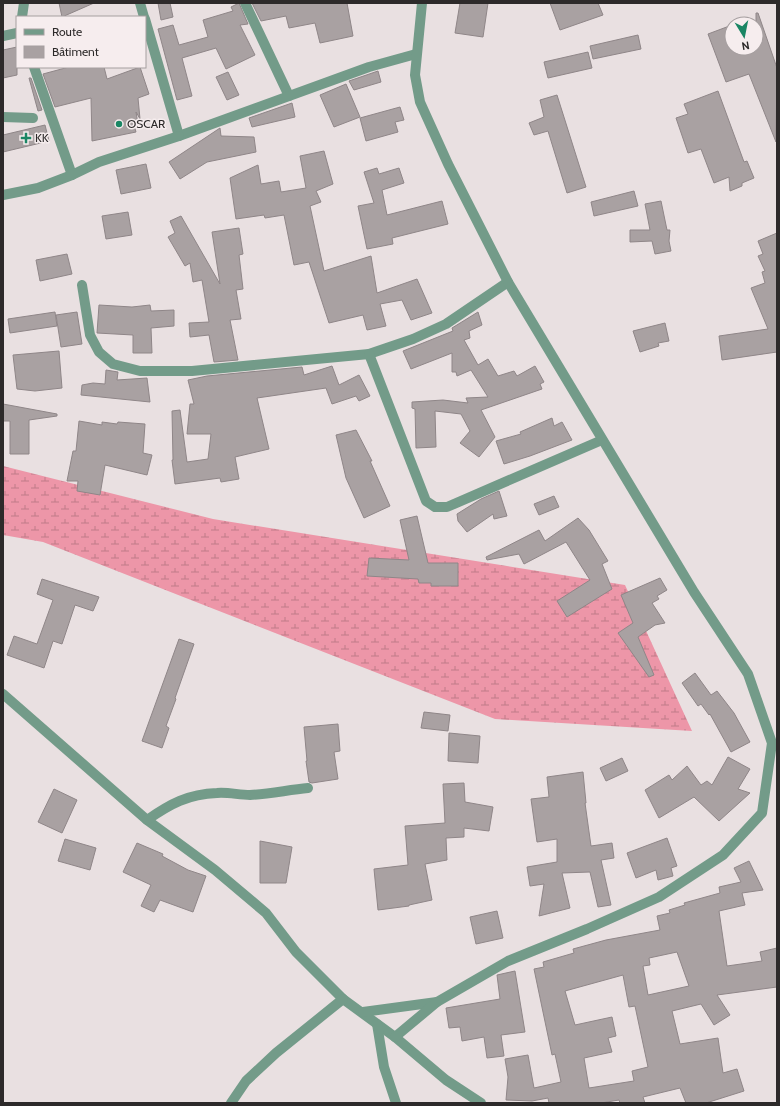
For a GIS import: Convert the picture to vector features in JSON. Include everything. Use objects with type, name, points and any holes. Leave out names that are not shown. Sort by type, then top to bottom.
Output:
[{"type":"street","points":[[22,16],[24,3]]},
{"type":"street","points":[[140,3],[144,16]]},
{"type":"street","points":[[245,3],[289,96]]},
{"type":"street","points":[[395,1037],[437,1002],[508,961],[659,897],[723,855],[762,813],[774,745],[748,674],[694,592],[508,282],[448,164],[420,102],[415,75],[422,3]]},
{"type":"street","points":[[146,21],[179,136]]},
{"type":"street","points":[[3,36],[16,33]]},
{"type":"street","points":[[3,195],[38,188],[72,175],[99,162],[179,136],[368,67],[416,54]]},
{"type":"street","points":[[34,68],[72,175]]},
{"type":"street","points":[[3,117],[33,118]]},
{"type":"street","points":[[82,285],[90,335],[99,352],[113,364],[140,372],[192,371],[369,354],[413,339],[446,324],[508,282]]},
{"type":"street","points":[[369,354],[426,501],[435,507],[447,507],[602,440]]},
{"type":"street","points":[[3,694],[147,820],[215,870],[266,913],[296,952],[343,999],[363,1012],[395,1037],[446,1080],[481,1103]]},
{"type":"street","points":[[147,820],[169,805],[198,795],[218,792],[237,795],[264,794],[308,788]]},
{"type":"street","points":[[231,1103],[246,1081],[276,1053],[343,999]]},
{"type":"street","points":[[363,1012],[437,1002]]},
{"type":"street","points":[[377,1024],[384,1067],[396,1103]]},
{"type":"green space","points":[[3,466],[213,519],[625,585],[692,731],[495,719],[43,542],[3,535]]},
{"type":"building","points":[[59,3],[94,3],[64,16],[62,16]]},
{"type":"building","points":[[158,3],[170,3],[173,17],[161,20]]},
{"type":"building","points":[[239,3],[248,24],[240,25],[255,55],[226,69],[216,48],[182,58],[192,96],[177,100],[158,29],[173,25],[179,45],[208,37],[203,20],[233,11],[231,7]]},
{"type":"building","points":[[252,3],[347,3],[353,36],[320,43],[315,23],[289,28],[286,16],[261,21]]},
{"type":"building","points":[[460,3],[488,3],[483,37],[455,33]]},
{"type":"building","points":[[550,3],[598,3],[603,15],[560,30]]},
{"type":"building","points":[[724,28],[724,56],[764,56],[764,30],[777,68],[776,142],[749,74],[726,82],[708,34]]},
{"type":"building","points":[[638,35],[641,49],[593,59],[590,46]]},
{"type":"building","points":[[16,47],[17,75],[3,78],[3,50]]},
{"type":"building","points":[[588,52],[592,68],[548,78],[544,62]]},
{"type":"building","points":[[65,68],[104,68],[107,79],[140,68],[149,94],[138,98],[140,119],[136,112],[138,124],[134,125],[136,132],[92,141],[91,98],[55,107],[43,74]]},
{"type":"building","points":[[378,71],[381,82],[354,90],[349,81]]},
{"type":"building","points":[[228,72],[239,95],[227,100],[216,77]]},
{"type":"building","points":[[29,78],[31,78],[42,110],[38,111]]},
{"type":"building","points":[[346,84],[360,117],[334,127],[320,95]]},
{"type":"building","points":[[718,91],[744,162],[747,161],[754,178],[742,183],[742,186],[730,191],[729,177],[714,183],[701,149],[688,153],[676,118],[688,114],[684,104]]},
{"type":"building","points":[[557,95],[586,187],[567,193],[548,131],[534,135],[529,123],[544,117],[540,100]]},
{"type":"building","points":[[292,103],[295,117],[252,127],[249,118]]},
{"type":"building","points":[[400,107],[404,120],[395,122],[398,132],[366,141],[360,118]]},
{"type":"building","name":"KK","points":[[45,125],[49,141],[3,152],[3,135]]},
{"type":"building","points":[[220,128],[221,136],[254,137],[256,152],[207,162],[180,179],[169,162]]},
{"type":"building","points":[[324,151],[333,184],[316,191],[321,202],[310,206],[324,271],[371,256],[377,293],[417,279],[432,313],[411,320],[402,300],[380,304],[386,326],[367,330],[363,315],[329,323],[309,262],[294,265],[284,215],[265,218],[264,215],[236,219],[230,178],[258,165],[261,184],[279,181],[281,192],[306,188],[300,156]]},
{"type":"building","points":[[146,164],[151,188],[121,194],[116,170]]},
{"type":"building","points":[[377,168],[379,174],[399,168],[404,183],[382,190],[387,215],[442,201],[448,224],[392,238],[393,244],[367,249],[358,206],[374,203],[364,172]]},
{"type":"building","points":[[634,191],[638,206],[594,216],[591,202]]},
{"type":"building","points":[[661,201],[667,230],[670,230],[669,241],[671,251],[655,254],[652,241],[630,242],[630,230],[650,230],[645,204]]},
{"type":"building","points":[[128,212],[132,235],[106,239],[102,216]]},
{"type":"building","points":[[181,216],[220,284],[212,232],[239,228],[243,254],[239,255],[243,289],[236,290],[241,319],[230,320],[238,360],[214,362],[209,335],[190,337],[189,323],[209,322],[202,280],[193,282],[190,263],[185,266],[168,237],[175,233],[170,221]]},
{"type":"building","points":[[777,233],[777,352],[722,360],[719,336],[768,329],[751,288],[765,283],[762,272],[765,271],[758,256],[763,254],[758,241]]},
{"type":"building","points":[[67,254],[72,274],[40,281],[36,260]]},
{"type":"building","points":[[99,305],[132,307],[150,305],[151,311],[174,310],[174,326],[151,328],[152,353],[133,353],[133,335],[97,333]]},
{"type":"building","points":[[55,312],[57,326],[10,333],[8,319]]},
{"type":"building","points":[[77,312],[82,344],[61,347],[56,315]]},
{"type":"building","points":[[478,312],[482,325],[469,331],[470,338],[464,340],[478,365],[488,359],[498,376],[514,371],[517,376],[535,366],[544,382],[540,384],[542,389],[481,410],[495,437],[479,457],[460,443],[470,431],[461,414],[435,411],[436,447],[416,448],[415,409],[412,408],[412,402],[443,400],[468,403],[466,398],[488,397],[471,370],[457,376],[456,372],[452,372],[452,353],[411,369],[403,351],[453,331],[452,328]]},
{"type":"building","points":[[665,323],[669,341],[658,343],[659,346],[640,352],[633,331]]},
{"type":"building","points":[[59,351],[62,388],[35,391],[17,389],[13,355]]},
{"type":"building","points":[[332,366],[339,385],[359,375],[370,396],[359,401],[356,396],[332,404],[326,388],[257,398],[269,449],[235,457],[239,479],[221,482],[220,478],[175,484],[172,460],[172,411],[180,410],[187,462],[208,459],[211,434],[187,434],[190,404],[194,404],[188,380],[207,376],[302,367],[304,375]]},
{"type":"building","points":[[106,370],[118,372],[117,380],[147,378],[150,402],[81,395],[82,385],[93,383],[105,384]]},
{"type":"building","points":[[3,404],[57,414],[57,416],[29,420],[29,454],[10,454],[10,421],[3,421]]},
{"type":"building","points":[[552,418],[554,426],[562,422],[572,440],[504,464],[496,441],[521,434],[520,432]]},
{"type":"building","points":[[79,421],[102,425],[102,422],[117,424],[118,422],[145,424],[143,453],[152,455],[147,475],[105,465],[100,495],[77,491],[78,481],[67,481],[73,451],[76,451]]},
{"type":"building","points":[[356,430],[372,461],[370,461],[390,506],[364,518],[346,478],[336,435]]},
{"type":"building","points":[[499,491],[507,516],[494,519],[493,514],[467,532],[458,521],[457,514],[481,499]]},
{"type":"building","points":[[554,496],[559,507],[539,515],[534,504]]},
{"type":"building","points":[[417,516],[428,563],[458,563],[458,586],[431,586],[431,583],[419,583],[418,579],[367,576],[369,558],[409,560],[400,520]]},
{"type":"building","points":[[578,518],[589,530],[608,561],[602,564],[612,589],[567,617],[557,601],[590,580],[566,542],[524,564],[519,554],[487,560],[486,557],[539,530],[545,541]]},
{"type":"building","points":[[660,578],[667,590],[657,596],[659,599],[652,603],[665,623],[655,625],[638,637],[654,675],[649,677],[618,633],[633,623],[621,595]]},
{"type":"building","points":[[42,579],[99,597],[93,611],[75,605],[62,644],[53,641],[44,668],[7,655],[14,636],[37,644],[53,600],[37,594]]},
{"type":"building","points":[[179,639],[194,644],[166,726],[169,728],[162,748],[142,741]]},
{"type":"building","points":[[695,673],[711,695],[717,691],[734,713],[750,742],[731,752],[710,714],[709,715],[701,704],[698,706],[682,683]]},
{"type":"building","points":[[424,712],[450,715],[448,731],[421,728]]},
{"type":"building","points":[[338,724],[340,751],[334,752],[338,779],[312,783],[309,782],[304,727]]},
{"type":"building","points":[[449,733],[480,736],[478,763],[448,761]]},
{"type":"building","points":[[728,757],[750,769],[738,789],[750,793],[719,821],[694,797],[659,818],[645,790],[669,775],[672,780],[687,766],[701,785],[707,781],[712,785]]},
{"type":"building","points":[[622,758],[628,771],[606,781],[600,768]]},
{"type":"building","points":[[583,772],[585,803],[591,846],[612,843],[614,858],[601,860],[611,905],[598,907],[590,872],[562,873],[570,908],[539,916],[544,884],[530,886],[527,867],[557,862],[557,839],[537,842],[531,799],[549,797],[547,777]]},
{"type":"building","points":[[464,783],[465,802],[493,807],[489,831],[464,828],[464,837],[446,838],[447,860],[425,864],[432,900],[409,906],[378,910],[374,869],[408,865],[405,826],[445,823],[443,784]]},
{"type":"building","points":[[54,789],[77,800],[62,833],[38,822]]},
{"type":"building","points":[[667,838],[677,866],[671,868],[673,876],[658,880],[656,870],[636,878],[627,853]]},
{"type":"building","points":[[65,839],[96,848],[90,870],[58,861]]},
{"type":"building","points":[[260,841],[292,847],[286,883],[260,883]]},
{"type":"building","points":[[137,843],[163,854],[162,856],[188,870],[206,876],[193,912],[160,900],[154,912],[141,906],[151,885],[123,872]]},
{"type":"building","points":[[749,861],[763,890],[742,893],[745,905],[719,911],[727,966],[762,961],[760,952],[777,948],[777,987],[717,995],[730,1015],[714,1025],[701,1004],[672,1011],[680,1044],[718,1038],[723,1073],[737,1069],[744,1091],[706,1103],[686,1103],[680,1088],[643,1097],[645,1103],[620,1103],[619,1100],[601,1103],[549,1103],[548,1098],[532,1101],[506,1100],[508,1077],[505,1059],[528,1055],[534,1088],[561,1082],[555,1054],[552,1055],[534,969],[544,967],[543,962],[574,953],[573,949],[606,940],[660,930],[657,916],[670,913],[669,910],[685,905],[684,903],[720,893],[719,887],[741,882],[734,868]],"holes":[[[677,952],[689,986],[648,995],[643,966],[650,965],[649,958]],[[623,975],[629,1007],[635,1006],[648,1067],[632,1071],[634,1081],[589,1088],[584,1058],[612,1052],[608,1038],[616,1036],[612,1017],[575,1025],[565,991]]]},
{"type":"building","points":[[497,911],[503,938],[476,944],[470,917]]},
{"type":"building","points":[[515,971],[525,1032],[501,1035],[504,1056],[487,1058],[484,1037],[462,1041],[460,1027],[449,1028],[446,1008],[500,999],[497,975]]},
{"type":"place","name":"OSCAR","points":[[119,124]]},
{"type":"place","name":"KK","points":[[26,138]]}]
